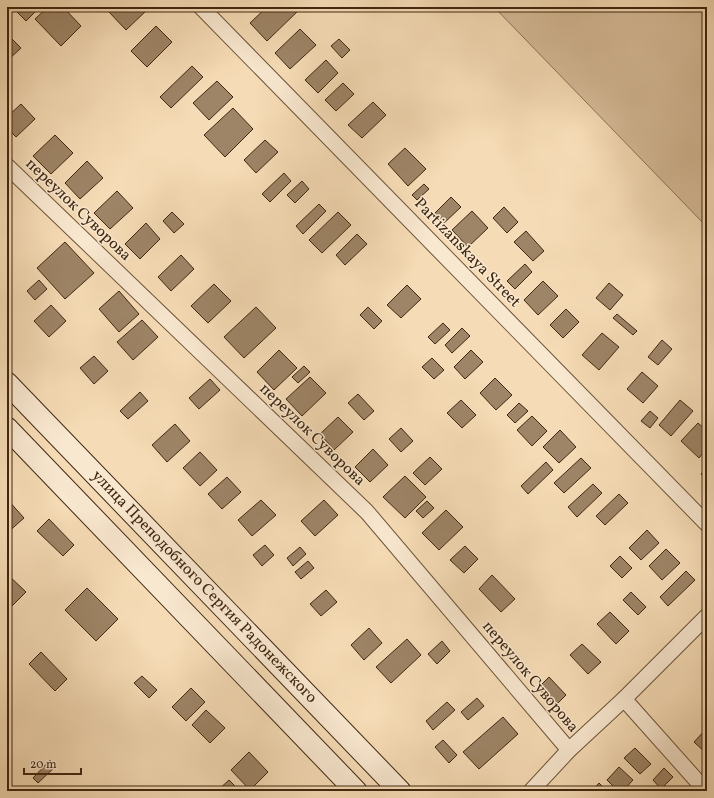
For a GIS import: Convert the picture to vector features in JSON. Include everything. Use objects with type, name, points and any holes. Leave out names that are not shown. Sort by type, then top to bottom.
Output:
[{"type":"street","name":"Partizanskaya Street","points":[[201,7],[707,524]]},
{"type":"street","name":"переулок Суворова","points":[[7,166],[367,512],[569,750]]},
{"type":"street","name":"улица Преподобного Сергия Радонежского","points":[[7,383],[400,791]]},
{"type":"street","name":"улица Преподобного Сергия Радонежского","points":[[7,428],[356,791]]},
{"type":"street","points":[[531,791],[569,750],[624,699],[707,616]]},
{"type":"street","points":[[624,699],[706,791]]},
{"type":"shaded area","points":[[494,7],[707,7],[707,227]]},
{"type":"building","points":[[12,7],[39,7],[39,8],[26,21]]},
{"type":"building","points":[[48,7],[63,7],[81,26],[61,46],[35,19]]},
{"type":"building","points":[[115,7],[144,7],[147,10],[126,30],[109,12]]},
{"type":"building","points":[[267,7],[301,8],[267,41],[250,23]]},
{"type":"building","points":[[156,26],[172,42],[147,67],[131,51]]},
{"type":"building","points":[[300,29],[316,45],[290,69],[275,53]]},
{"type":"building","points":[[7,34],[21,48],[7,61]]},
{"type":"building","points":[[339,39],[350,50],[342,58],[331,46]]},
{"type":"building","points":[[326,60],[338,73],[318,93],[305,80]]},
{"type":"building","points":[[192,66],[203,77],[171,108],[160,97]]},
{"type":"building","points":[[217,81],[233,97],[209,120],[193,103]]},
{"type":"building","points":[[343,83],[354,94],[336,111],[325,100]]},
{"type":"building","points":[[373,102],[386,115],[362,138],[348,125]]},
{"type":"building","points":[[21,104],[35,119],[16,137],[7,128],[7,117]]},
{"type":"building","points":[[233,108],[253,129],[225,157],[204,135]]},
{"type":"building","points":[[55,135],[73,153],[51,174],[33,156]]},
{"type":"building","points":[[265,140],[278,152],[256,173],[244,160]]},
{"type":"building","points":[[405,148],[426,169],[408,186],[388,164]]},
{"type":"building","points":[[87,161],[103,178],[80,199],[65,183]]},
{"type":"building","points":[[284,173],[291,181],[270,202],[262,194]]},
{"type":"building","points":[[302,181],[309,189],[295,203],[287,195]]},
{"type":"building","points":[[424,184],[429,189],[417,200],[412,195]]},
{"type":"building","points":[[117,191],[133,208],[110,229],[94,213]]},
{"type":"building","points":[[451,197],[461,207],[442,225],[433,215]]},
{"type":"building","points":[[319,204],[326,211],[303,234],[296,226]]},
{"type":"building","points":[[504,207],[518,222],[507,233],[493,218]]},
{"type":"building","points":[[472,211],[488,228],[468,247],[452,230]]},
{"type":"building","points":[[172,212],[184,224],[174,233],[163,221]]},
{"type":"building","points":[[338,212],[351,225],[322,253],[309,240]]},
{"type":"building","points":[[146,223],[160,239],[140,259],[125,244]]},
{"type":"building","points":[[526,231],[544,251],[533,261],[514,242]]},
{"type":"building","points":[[357,234],[367,244],[345,265],[336,255]]},
{"type":"building","points":[[65,242],[94,273],[65,299],[37,268]]},
{"type":"building","points":[[181,255],[194,269],[171,291],[158,277]]},
{"type":"building","points":[[525,264],[532,272],[515,289],[507,281]]},
{"type":"building","points":[[39,280],[47,289],[35,300],[27,291]]},
{"type":"building","points":[[543,281],[558,296],[538,315],[524,300]]},
{"type":"building","points":[[609,283],[623,295],[610,310],[596,298]]},
{"type":"building","points":[[214,284],[231,301],[208,323],[191,306]]},
{"type":"building","points":[[407,285],[421,299],[401,318],[387,305]]},
{"type":"building","points":[[119,291],[139,314],[119,332],[99,309]]},
{"type":"building","points":[[51,305],[66,321],[49,337],[34,321]]},
{"type":"building","points":[[256,307],[276,328],[244,358],[224,337]]},
{"type":"building","points":[[368,307],[382,321],[374,329],[360,315]]},
{"type":"building","points":[[566,309],[579,322],[563,338],[550,325]]},
{"type":"building","points":[[617,314],[637,331],[633,335],[613,318]]},
{"type":"building","points":[[142,320],[158,337],[133,360],[117,342]]},
{"type":"building","points":[[443,323],[450,330],[435,344],[428,337]]},
{"type":"building","points":[[462,328],[470,336],[452,353],[445,345]]},
{"type":"building","points":[[602,333],[619,347],[599,370],[582,355]]},
{"type":"building","points":[[662,340],[672,349],[658,365],[648,357]]},
{"type":"building","points":[[279,350],[297,368],[274,390],[257,372]]},
{"type":"building","points":[[471,350],[483,362],[465,379],[454,367]]},
{"type":"building","points":[[94,356],[108,371],[94,384],[80,368]]},
{"type":"building","points":[[432,358],[444,370],[434,379],[422,367]]},
{"type":"building","points":[[304,366],[310,372],[298,383],[292,377]]},
{"type":"building","points":[[642,372],[658,386],[643,403],[627,389]]},
{"type":"building","points":[[310,377],[326,393],[302,416],[286,399]]},
{"type":"building","points":[[495,378],[512,395],[496,410],[480,393]]},
{"type":"building","points":[[210,379],[220,390],[199,409],[189,398]]},
{"type":"building","points":[[140,392],[148,401],[128,419],[120,411]]},
{"type":"building","points":[[358,394],[374,411],[364,420],[348,403]]},
{"type":"building","points":[[461,400],[476,415],[462,428],[447,413]]},
{"type":"building","points":[[680,400],[693,411],[671,436],[659,425]]},
{"type":"building","points":[[519,403],[528,411],[515,423],[507,415]]},
{"type":"building","points":[[650,411],[658,418],[650,428],[641,421]]},
{"type":"building","points":[[532,416],[547,431],[532,446],[517,430]]},
{"type":"building","points":[[338,417],[353,432],[334,450],[320,434]]},
{"type":"building","points":[[698,423],[707,431],[707,448],[699,458],[681,441]]},
{"type":"building","points":[[175,424],[190,441],[167,462],[152,445]]},
{"type":"building","points":[[401,428],[413,441],[401,452],[389,439]]},
{"type":"building","points":[[560,430],[576,447],[559,463],[543,447]]},
{"type":"building","points":[[373,449],[388,465],[370,482],[355,467]]},
{"type":"building","points":[[200,452],[217,470],[200,486],[183,468]]},
{"type":"building","points":[[430,457],[442,469],[425,485],[413,473]]},
{"type":"building","points":[[581,458],[591,468],[564,493],[554,483]]},
{"type":"building","points":[[546,462],[553,470],[528,494],[521,486]]},
{"type":"building","points":[[707,467],[707,480],[701,474]]},
{"type":"building","points":[[405,476],[426,497],[405,518],[383,497]]},
{"type":"building","points":[[227,477],[241,492],[222,509],[208,494]]},
{"type":"building","points":[[593,484],[602,493],[577,517],[568,507]]},
{"type":"building","points":[[619,494],[628,503],[605,525],[596,516]]},
{"type":"building","points":[[7,499],[24,518],[7,533]]},
{"type":"building","points":[[261,500],[276,515],[252,536],[238,520]]},
{"type":"building","points":[[324,500],[338,515],[315,536],[301,521]]},
{"type":"building","points":[[427,501],[434,508],[423,518],[416,511]]},
{"type":"building","points":[[446,510],[463,527],[439,550],[422,533]]},
{"type":"building","points":[[49,519],[74,545],[63,556],[37,531]]},
{"type":"building","points":[[647,530],[659,543],[641,560],[629,548]]},
{"type":"building","points":[[265,545],[274,555],[262,566],[253,555]]},
{"type":"building","points":[[465,546],[478,559],[464,573],[450,560]]},
{"type":"building","points":[[300,547],[306,554],[293,566],[287,558]]},
{"type":"building","points":[[666,549],[680,563],[662,580],[649,566]]},
{"type":"building","points":[[620,556],[632,568],[622,578],[610,566]]},
{"type":"building","points":[[308,561],[314,568],[301,579],[295,572]]},
{"type":"building","points":[[686,571],[695,580],[668,606],[660,597]]},
{"type":"building","points":[[7,574],[26,592],[7,611]]},
{"type":"building","points":[[492,575],[515,599],[501,612],[479,589]]},
{"type":"building","points":[[87,588],[118,619],[96,641],[65,610]]},
{"type":"building","points":[[326,590],[337,602],[321,616],[310,604]]},
{"type":"building","points":[[631,592],[646,607],[638,615],[623,600]]},
{"type":"building","points":[[610,612],[629,631],[616,644],[597,624]]},
{"type":"building","points":[[369,628],[382,643],[364,660],[351,645]]},
{"type":"building","points":[[407,639],[421,655],[391,683],[376,667]]},
{"type":"building","points":[[442,641],[450,651],[437,664],[428,654]]},
{"type":"building","points":[[582,644],[601,662],[588,674],[570,655]]},
{"type":"building","points":[[41,652],[67,679],[55,691],[29,664]]},
{"type":"building","points":[[142,676],[157,690],[149,698],[134,683]]},
{"type":"building","points":[[549,677],[566,695],[555,706],[538,688]]},
{"type":"building","points":[[191,688],[205,702],[186,721],[172,707]]},
{"type":"building","points":[[477,698],[484,706],[468,720],[461,712]]},
{"type":"building","points":[[447,702],[455,710],[433,730],[426,721]]},
{"type":"building","points":[[206,710],[225,728],[210,743],[192,725]]},
{"type":"building","points":[[503,717],[518,734],[479,769],[463,752]]},
{"type":"building","points":[[707,728],[707,754],[694,742]]},
{"type":"building","points":[[443,740],[457,755],[449,763],[435,747]]},
{"type":"building","points":[[635,748],[651,764],[640,774],[624,758]]},
{"type":"building","points":[[249,752],[268,772],[250,790],[231,770]]},
{"type":"building","points":[[50,760],[56,766],[38,783],[33,778]]},
{"type":"building","points":[[619,767],[633,780],[623,791],[618,791],[607,780]]},
{"type":"building","points":[[664,768],[673,777],[661,789],[653,780]]},
{"type":"building","points":[[229,780],[238,789],[236,791],[217,791]]},
{"type":"building","points":[[599,783],[607,791],[592,791]]}]
